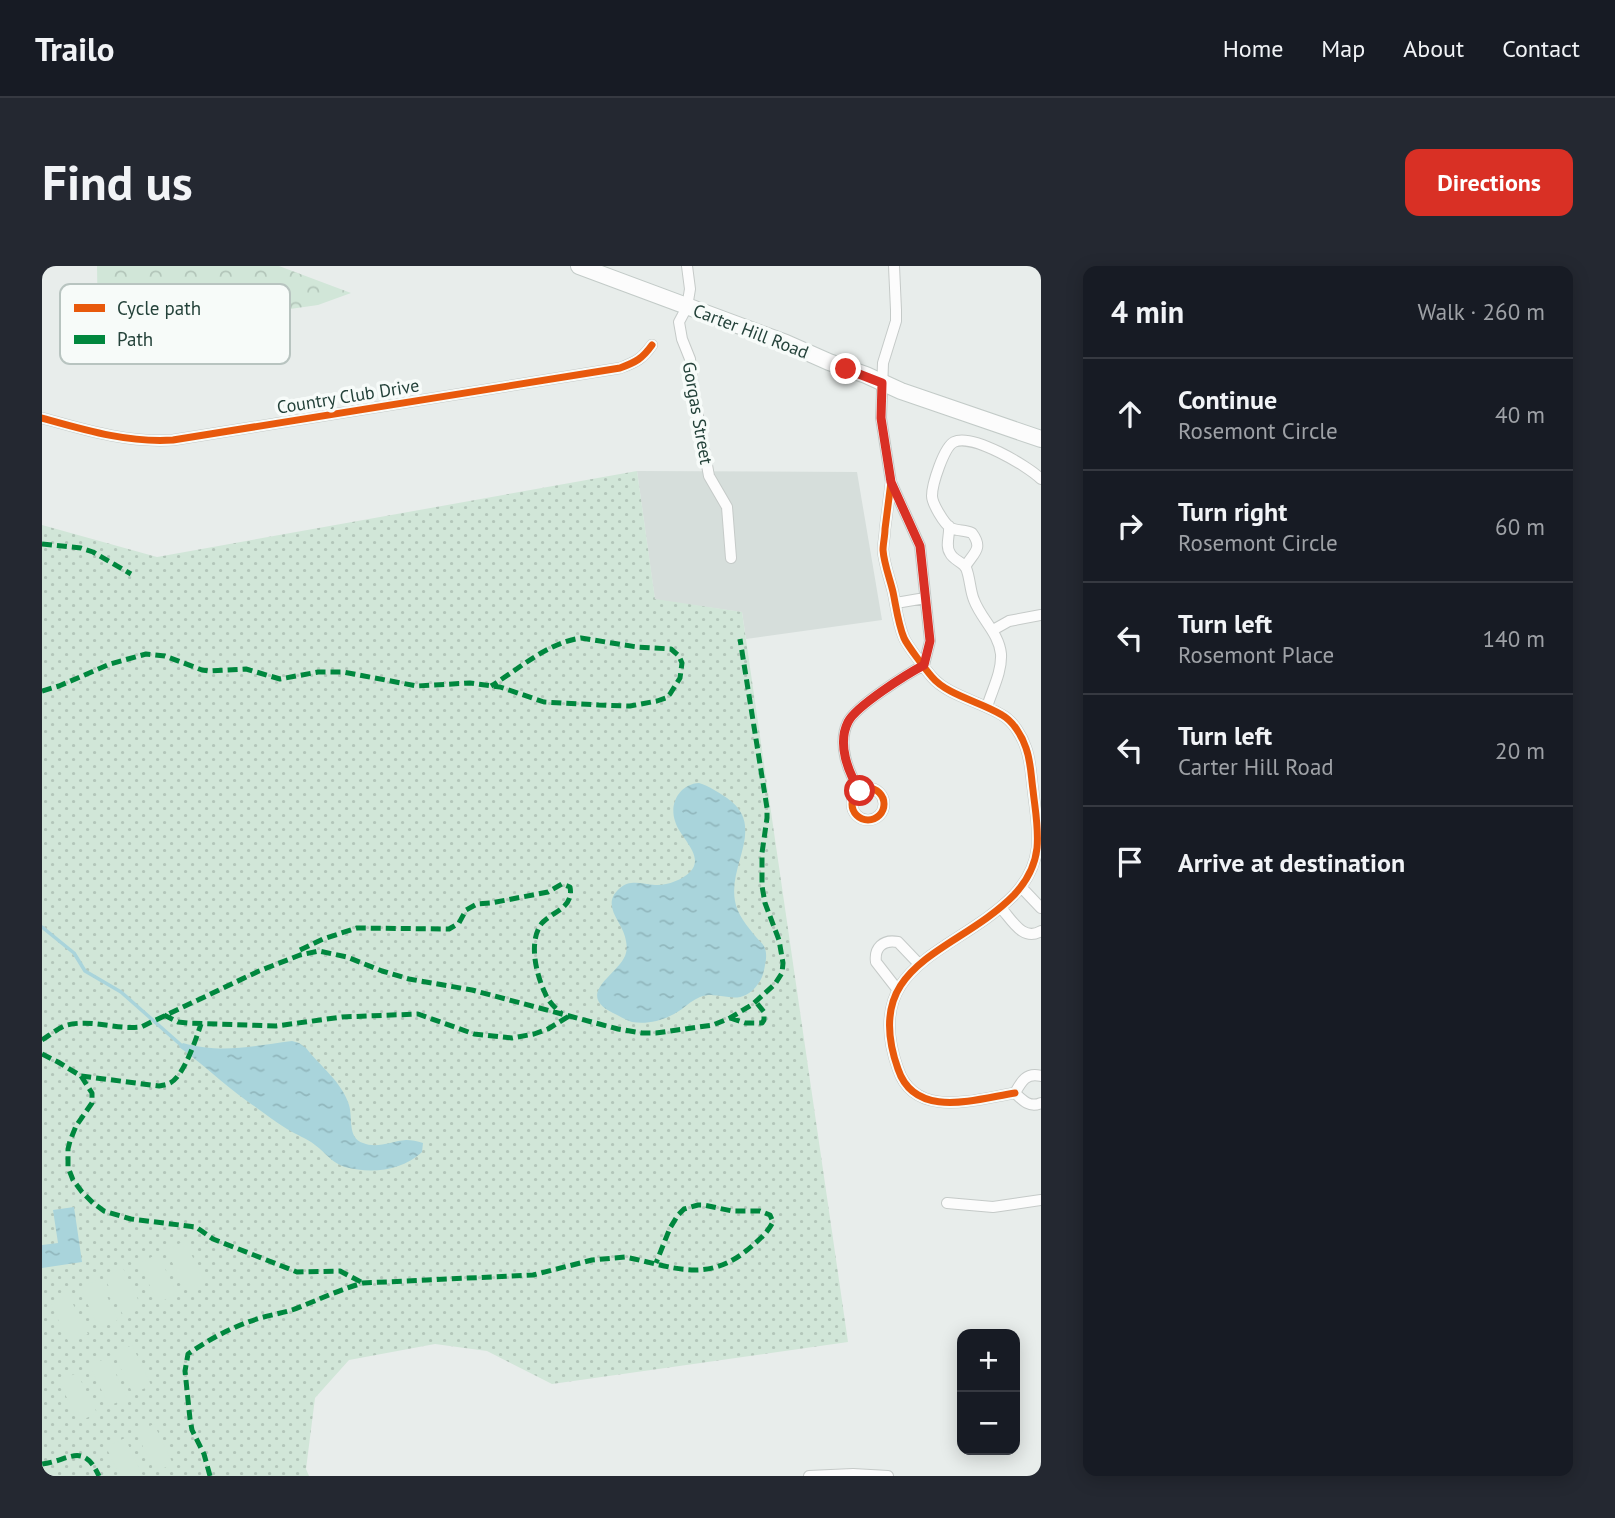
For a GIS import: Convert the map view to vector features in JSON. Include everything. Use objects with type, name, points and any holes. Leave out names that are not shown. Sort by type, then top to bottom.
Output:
[{"type":"main road","name":"Carter Hill Road","points":[[579,266],[786,343],[901,391],[1041,439]]},
{"type":"street","name":"Gorgas Street","points":[[687,266],[690,289],[687,307],[679,322],[690,359],[709,476],[727,508],[732,558]]},
{"type":"street","points":[[894,266],[896,321],[883,363],[882,383],[881,418],[891,482],[883,551],[904,639],[933,679],[1004,715],[1011,722],[1026,746],[1037,824],[1037,847],[1028,879],[988,919],[919,964],[897,989],[892,1001],[889,1024],[894,1057],[898,1072],[911,1091],[938,1103],[1015,1093],[1026,1077],[1033,1074],[1041,1076]]},
{"type":"street","name":"Country Club Drive","points":[[42,418],[132,440],[173,440],[620,368],[636,362],[652,345]]},
{"type":"street","points":[[988,707],[1000,665],[999,643],[974,601],[965,567],[949,553],[948,526],[934,505],[932,496],[945,452],[950,444],[961,440],[1010,457],[1041,479]]},
{"type":"street","points":[[860,791],[847,765],[844,737],[848,721],[903,676],[924,665],[930,641],[920,546],[891,482]]},
{"type":"street","points":[[948,526],[971,533],[977,539],[978,548],[965,567]]},
{"type":"street","points":[[896,603],[925,598]]},
{"type":"street","points":[[993,630],[1009,621],[1041,615]]},
{"type":"street","points":[[1021,887],[1041,908]]},
{"type":"street","points":[[1001,908],[1023,932],[1030,935],[1041,931]]},
{"type":"street","points":[[897,989],[876,962],[880,945],[898,942],[919,964]]},
{"type":"street","points":[[1015,1093],[1031,1105],[1041,1103]]},
{"type":"street","points":[[947,1203],[993,1207],[1041,1200]]},
{"type":"street","points":[[809,1476],[888,1476]]},
{"type":"shaded area","points":[[637,471],[857,472],[882,620],[746,639],[742,612],[655,600]]},
{"type":"green space","points":[[97,266],[279,266],[351,293],[318,305],[290,309],[290,284],[97,284]]},
{"type":"green space","points":[[637,471],[655,599],[742,612],[848,1342],[552,1384],[487,1351],[435,1344],[349,1360],[315,1398],[306,1469],[309,1476],[42,1476],[42,525],[157,557]]},
{"type":"green space","points":[[185,1241],[204,1281],[186,1290],[166,1250]]},
{"type":"green space","points":[[158,1254],[177,1294],[158,1303],[139,1263]]},
{"type":"green space","points":[[123,1268],[142,1308],[124,1317],[104,1277]]},
{"type":"green space","points":[[99,1279],[118,1320],[99,1328],[80,1288]]},
{"type":"green space","points":[[68,1294],[88,1334],[69,1343],[50,1302]]},
{"type":"green space","points":[[132,1345],[151,1385],[133,1394],[114,1354]]},
{"type":"green space","points":[[108,1357],[127,1398],[109,1406],[90,1366]]},
{"type":"green space","points":[[77,1373],[97,1413],[78,1422],[59,1381]]},
{"type":"green space","points":[[154,1424],[173,1464],[155,1472],[136,1432]]},
{"type":"green space","points":[[125,1438],[143,1476],[120,1476],[106,1447]]},
{"type":"water","points":[[699,783],[727,798],[739,809],[744,821],[745,833],[734,887],[735,901],[743,920],[764,947],[766,957],[763,973],[758,984],[744,996],[708,995],[665,1018],[645,1023],[632,1022],[602,1006],[598,999],[601,985],[625,956],[626,950],[624,934],[614,914],[612,901],[624,885],[664,885],[690,872],[695,860],[690,846],[677,827],[674,808],[681,791]]},
{"type":"water","points":[[292,1041],[306,1048],[341,1089],[349,1105],[353,1132],[358,1140],[368,1145],[414,1141],[423,1143],[422,1152],[405,1163],[386,1169],[365,1170],[340,1165],[312,1143],[247,1101],[179,1047],[183,1043],[211,1048],[238,1048]]},
{"type":"water","points":[[74,1207],[82,1262],[42,1268],[42,1245],[58,1243],[53,1210]]},
{"type":"waterway","points":[[42,927],[74,953],[85,971],[121,992],[181,1045]]},
{"type":"marked path","points":[[42,544],[93,552],[131,574]]},
{"type":"marked path","points":[[42,691],[110,664],[146,654],[165,656],[202,670],[246,669],[280,679],[318,672],[343,672],[417,686],[470,683],[500,687],[544,702],[630,706],[666,698],[680,678],[682,663],[671,649],[637,647],[581,638],[545,651],[534,658],[502,679],[491,686]]},
{"type":"marked path","points":[[42,1040],[64,1026],[76,1023],[141,1027],[259,971],[300,955],[319,951],[347,957],[409,979],[472,990],[642,1033],[713,1025],[730,1018],[753,1004],[775,984],[782,973],[783,963],[779,940],[765,903],[762,886],[762,853],[767,808],[740,639]]},
{"type":"marked path","points":[[300,950],[357,928],[449,929],[459,923],[466,910],[477,904],[548,892],[562,884],[570,887],[569,900],[542,923],[534,948],[536,967],[546,996],[562,1014]]},
{"type":"marked path","points":[[730,1018],[745,1023],[762,1023],[764,1012],[756,1002]]},
{"type":"marked path","points":[[164,1015],[178,1022],[188,1023],[276,1026],[342,1017],[418,1014],[474,1034],[512,1038],[548,1029],[569,1016]]},
{"type":"marked path","points":[[42,1054],[81,1076],[159,1086],[170,1083],[180,1073],[201,1024]]},
{"type":"marked path","points":[[81,1076],[92,1093],[92,1103],[76,1126],[70,1141],[68,1167],[73,1180],[93,1203],[104,1211],[131,1219],[196,1227],[213,1239],[297,1272],[340,1271],[363,1283]]},
{"type":"marked path","points":[[210,1476],[204,1454],[192,1430],[185,1371],[188,1354],[232,1329],[363,1283],[533,1275],[592,1260],[625,1257],[676,1268],[706,1269],[721,1266],[736,1258],[761,1238],[773,1222],[770,1215],[760,1211],[732,1211],[704,1205],[684,1209],[670,1228],[656,1263]]},
{"type":"marked path","points":[[42,1464],[81,1456],[93,1465],[99,1476]]},
{"type":"cycle path","points":[[42,418],[123,438],[173,440],[620,368],[638,360],[652,345]]},
{"type":"cycle path","points":[[891,482],[883,550],[904,638],[938,683],[955,694],[1002,715],[1017,729],[1029,758],[1037,841],[1032,868],[1014,895],[991,915],[920,964],[903,982],[892,1005],[890,1033],[898,1069],[906,1085],[918,1095],[932,1101],[948,1102],[1015,1093]]},
{"type":"cycle path","points":[[868,788],[879,793],[884,804],[879,815],[868,820],[857,815],[852,804],[857,793],[868,788]]},
{"type":"route","points":[[846,369],[882,383],[881,418],[891,482],[920,546],[930,641],[924,665],[903,676],[848,721],[844,737],[847,765],[860,791]]}]
